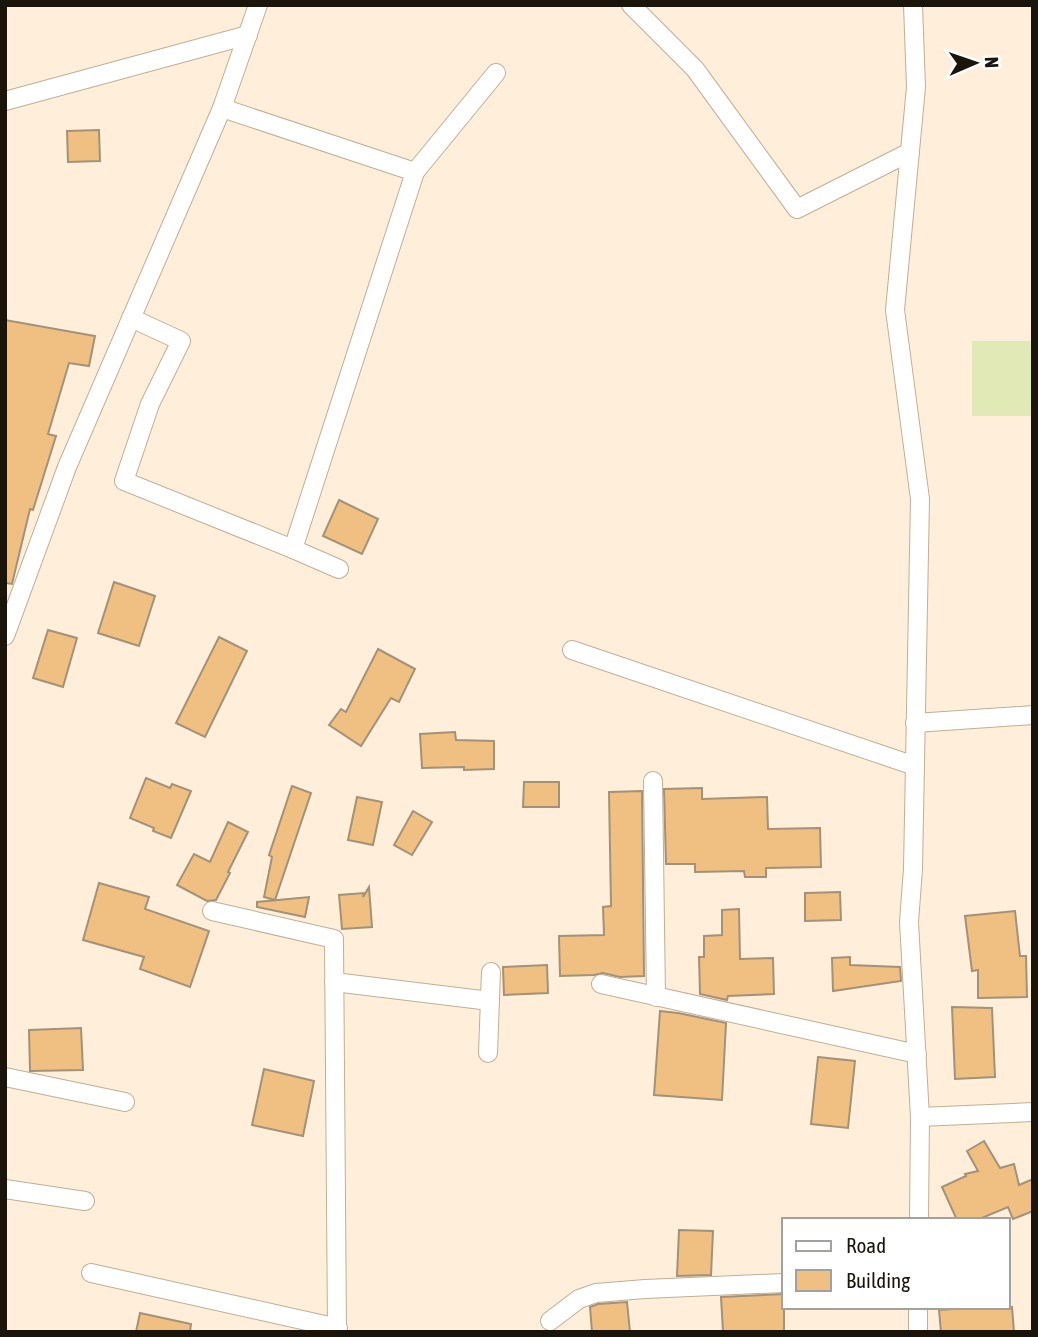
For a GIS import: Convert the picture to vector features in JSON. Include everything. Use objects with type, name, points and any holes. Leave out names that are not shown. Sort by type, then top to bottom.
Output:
[{"type":"street","points":[[5,636],[67,467],[222,108],[258,5]]},
{"type":"street","points":[[631,5],[695,69],[797,209],[910,152]]},
{"type":"street","points":[[913,5],[916,88],[895,310],[920,499],[913,869],[909,922],[920,1116],[919,1218]]},
{"type":"street","points":[[5,101],[248,35]]},
{"type":"street","points":[[293,549],[415,172],[496,73]]},
{"type":"street","points":[[222,108],[415,172]]},
{"type":"street","points":[[131,318],[181,341],[150,404],[124,481],[338,569]]},
{"type":"street","points":[[572,650],[915,766]]},
{"type":"street","points":[[915,723],[1033,715]]},
{"type":"street","points":[[653,781],[656,997]]},
{"type":"street","points":[[91,1273],[337,1330],[334,939],[212,911]]},
{"type":"street","points":[[488,1053],[491,972]]},
{"type":"street","points":[[334,982],[490,1001]]},
{"type":"street","points":[[601,984],[916,1054]]},
{"type":"street","points":[[5,1077],[125,1102]]},
{"type":"street","points":[[920,1116],[1033,1112]]},
{"type":"street","points":[[5,1189],[85,1201]]},
{"type":"street","points":[[550,1321],[579,1299],[596,1293],[782,1283]]},
{"type":"street","points":[[918,1309],[918,1332]]},
{"type":"green space","points":[[972,341],[1033,341],[1033,416],[972,416]]},
{"type":"building","points":[[99,130],[100,161],[68,162],[67,131]]},
{"type":"building","points":[[5,320],[95,336],[89,366],[69,363],[48,434],[56,436],[33,510],[30,509],[12,584],[5,583]]},
{"type":"building","points":[[339,500],[378,519],[362,554],[323,536]]},
{"type":"building","points":[[114,582],[155,596],[139,646],[98,633]]},
{"type":"building","points":[[48,630],[77,638],[63,687],[33,678]]},
{"type":"building","points":[[219,637],[247,651],[205,737],[176,723]]},
{"type":"building","points":[[378,649],[415,669],[399,702],[391,698],[361,746],[329,725],[341,709],[346,712]]},
{"type":"building","points":[[455,732],[456,740],[494,741],[494,769],[422,768],[420,734]]},
{"type":"building","points":[[146,778],[170,788],[172,784],[191,791],[171,838],[130,818]]},
{"type":"building","points":[[524,782],[559,782],[559,807],[523,807]]},
{"type":"building","points":[[292,786],[311,793],[275,900],[264,897],[272,857],[269,855]]},
{"type":"building","points":[[702,788],[702,799],[767,797],[768,829],[820,828],[821,867],[766,868],[766,877],[745,877],[744,871],[695,872],[695,864],[666,864],[664,789]]},
{"type":"building","points":[[642,791],[644,976],[620,977],[603,973],[560,976],[559,936],[604,935],[603,907],[611,906],[609,792]]},
{"type":"building","points":[[357,797],[382,802],[373,845],[348,840]]},
{"type":"building","points":[[413,811],[432,822],[412,855],[394,845]]},
{"type":"building","points":[[228,822],[248,832],[216,900],[207,901],[177,885],[194,854],[210,862]]},
{"type":"building","points":[[99,883],[149,897],[145,909],[209,931],[190,987],[140,969],[144,957],[83,940]]},
{"type":"building","points":[[369,887],[372,927],[342,929],[339,895],[364,893],[363,897]]},
{"type":"building","points":[[840,892],[841,920],[805,921],[805,893]]},
{"type":"building","points":[[309,897],[305,917],[257,907],[257,902]]},
{"type":"building","points":[[739,909],[740,959],[773,958],[774,994],[728,996],[727,1000],[700,994],[699,957],[704,957],[704,936],[722,935],[722,910]]},
{"type":"building","points":[[1015,911],[1020,956],[1026,956],[1027,997],[978,998],[978,970],[972,971],[965,916]]},
{"type":"building","points":[[850,957],[850,965],[900,967],[901,981],[833,991],[832,958]]},
{"type":"building","points":[[547,965],[548,993],[504,995],[503,967]]},
{"type":"building","points":[[952,1007],[992,1008],[995,1077],[955,1079]]},
{"type":"building","points":[[660,1011],[726,1023],[722,1100],[654,1095]]},
{"type":"building","points":[[81,1028],[83,1070],[30,1071],[29,1030]]},
{"type":"building","points":[[818,1057],[855,1061],[848,1128],[811,1124]]},
{"type":"building","points":[[264,1069],[314,1081],[303,1136],[252,1125]]},
{"type":"building","points":[[984,1141],[1000,1168],[1014,1164],[1019,1185],[1033,1179],[1033,1211],[1013,1219],[1008,1207],[982,1218],[956,1218],[942,1187],[966,1176],[965,1174],[978,1171],[967,1151]]},
{"type":"building","points":[[679,1230],[713,1231],[711,1275],[677,1276]]},
{"type":"building","points":[[782,1294],[784,1332],[723,1332],[721,1297]]},
{"type":"building","points":[[627,1302],[630,1332],[592,1332],[590,1307]]},
{"type":"building","points":[[1012,1307],[1014,1332],[941,1332],[939,1310]]},
{"type":"building","points":[[140,1313],[191,1324],[190,1332],[136,1332]]}]
